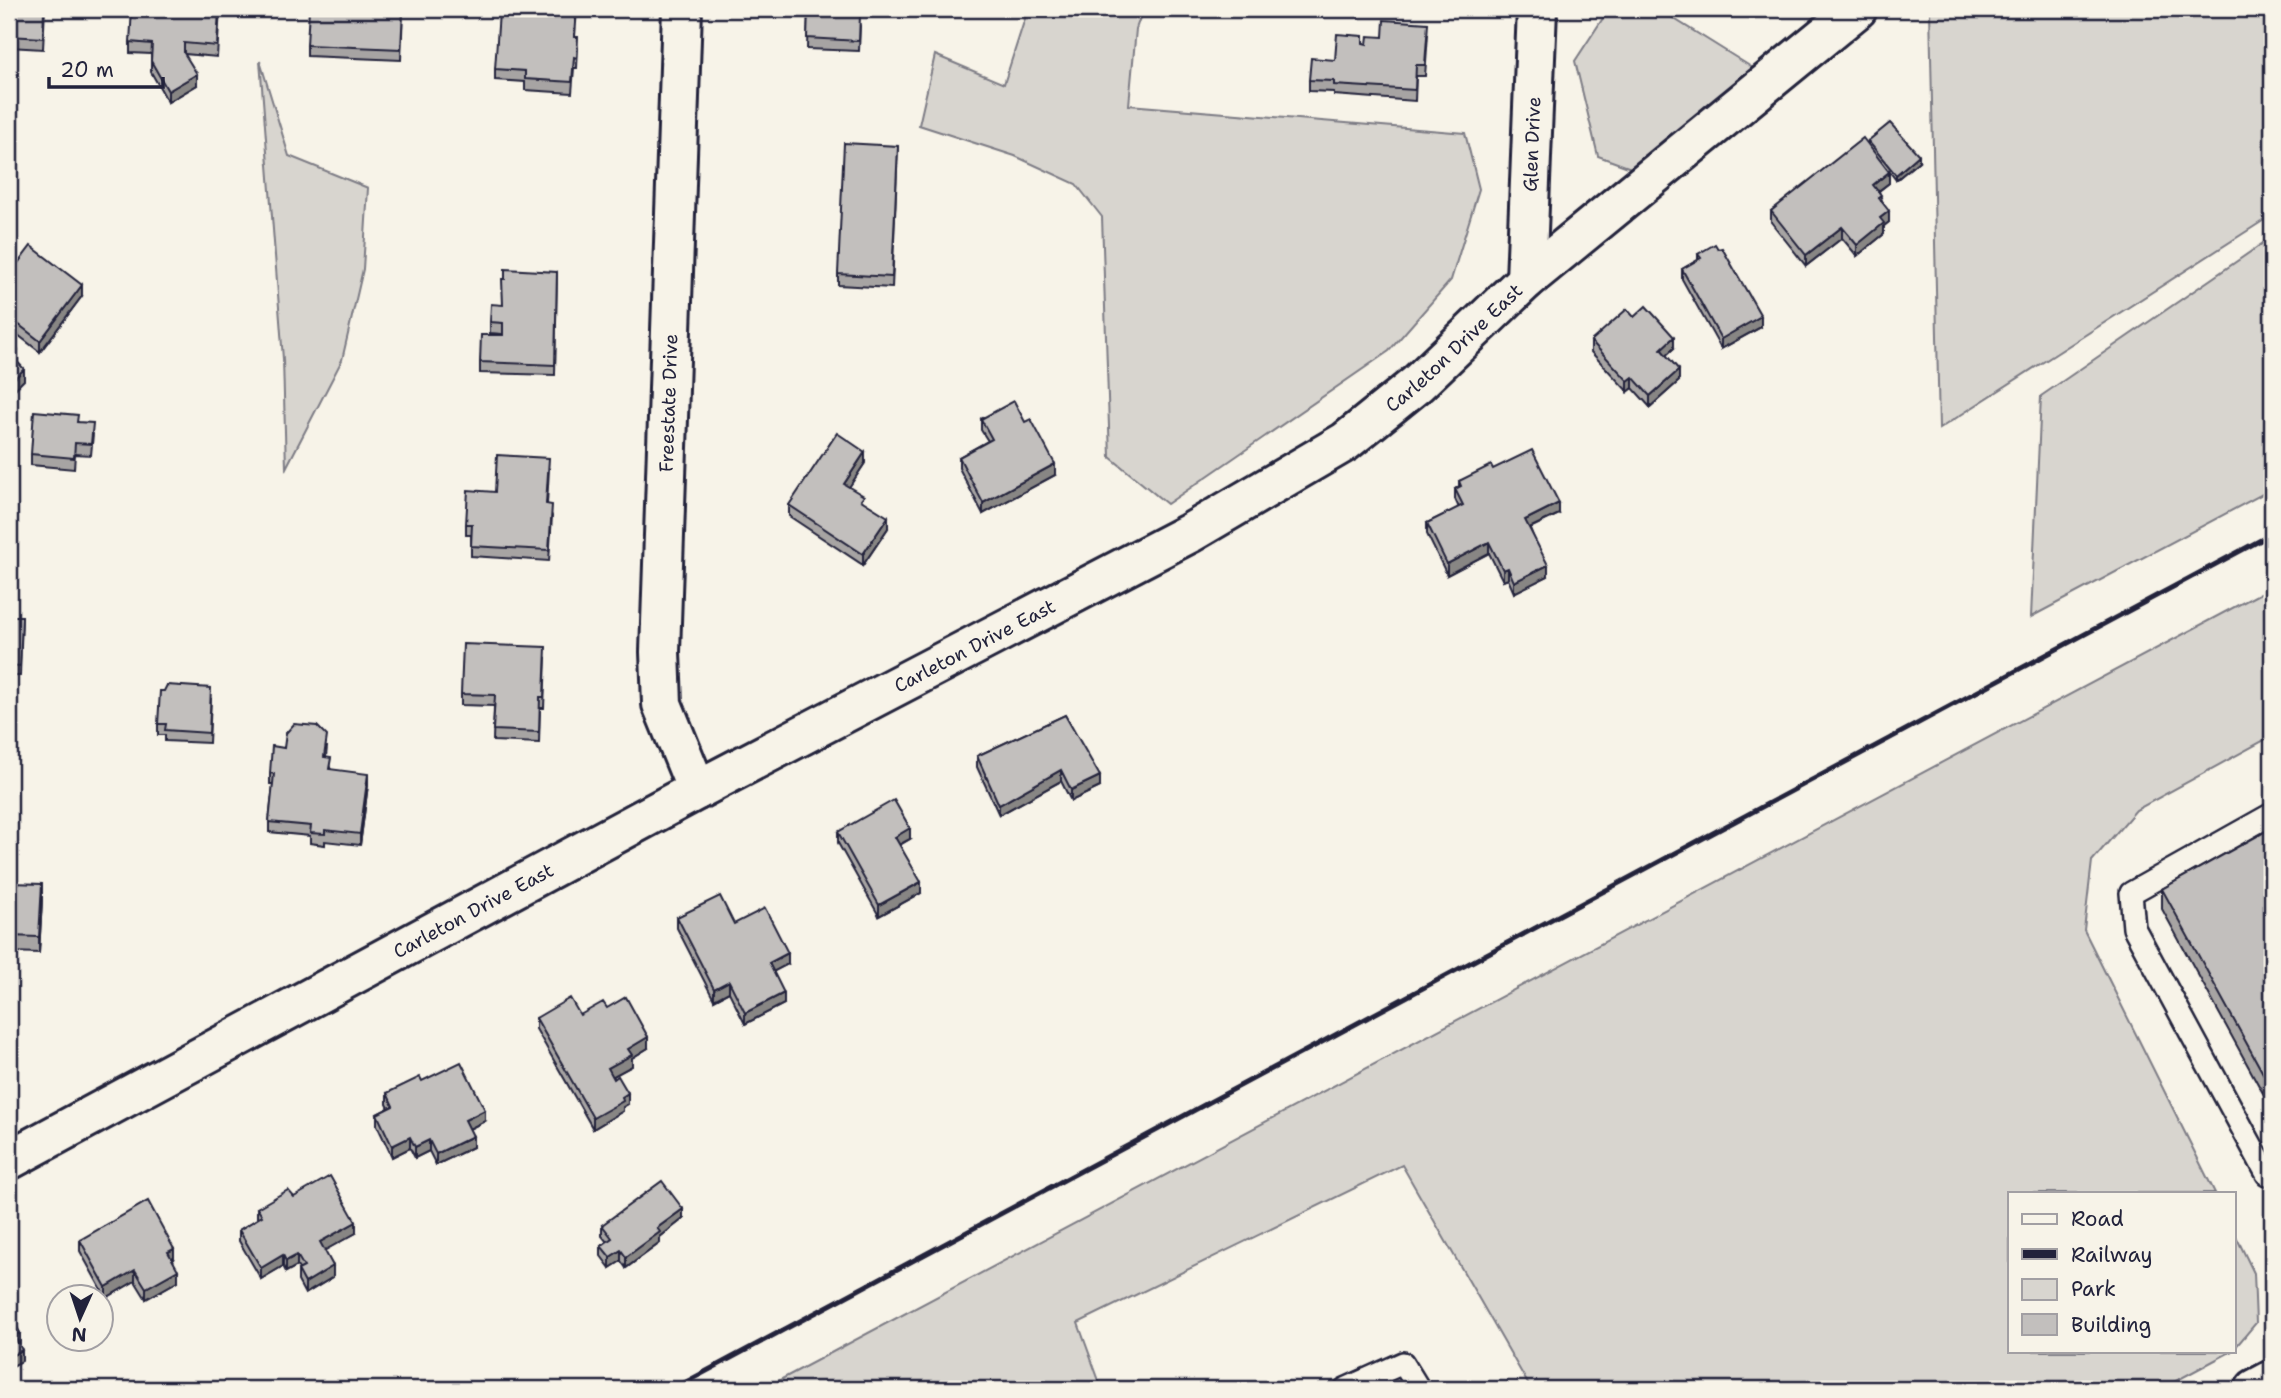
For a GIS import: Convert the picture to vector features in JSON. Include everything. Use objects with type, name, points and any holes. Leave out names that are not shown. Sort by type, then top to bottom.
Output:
[{"type":"street","name":"Freestate Drive","points":[[682,9],[660,652],[662,704],[697,790]]},
{"type":"street","name":"Glen Drive","points":[[1526,280],[1537,9]]},
{"type":"street","name":"Carleton Drive East","points":[[9,1160],[697,790],[1190,533],[1345,442],[1417,384],[1526,280],[1857,9]]},
{"type":"street","points":[[2255,1389],[2272,1380]]},
{"type":"lane","points":[[2270,1176],[2134,928],[2131,892],[2272,814]]},
{"type":"lane","points":[[1345,1389],[1404,1363],[1419,1389]]},
{"type":"green space","points":[[1028,9],[1143,9],[1136,29],[1129,105],[1465,133],[1479,189],[1451,280],[1389,351],[1167,504],[1110,457],[1102,217],[1076,184],[1015,156],[919,125],[935,55],[1004,84]]},
{"type":"green space","points":[[1609,9],[1643,9],[1671,17],[1753,68],[1631,168],[1598,156],[1575,61]]},
{"type":"green space","points":[[1930,9],[2272,9],[2272,215],[1939,429]]},
{"type":"green space","points":[[260,61],[289,156],[368,188],[363,269],[342,360],[286,468],[283,359]]},
{"type":"green space","points":[[2272,237],[2272,489],[2031,617],[2041,396]]},
{"type":"green space","points":[[2272,587],[2272,736],[2136,810],[2092,861],[2084,930],[2215,1192],[2008,1192],[2008,1352],[2230,1352],[2161,1389],[1531,1389],[1402,1165],[1078,1323],[1102,1389],[763,1389]]},
{"type":"green space","points":[[2236,1236],[2254,1273],[2256,1323],[2236,1347]]},
{"type":"building","points":[[9,9],[44,9],[43,38],[9,36]]},
{"type":"building","points":[[132,9],[219,9],[217,46],[184,43],[184,53],[197,74],[168,91],[151,61],[152,44],[130,42]]},
{"type":"building","points":[[309,9],[403,9],[401,49],[307,45]]},
{"type":"building","points":[[531,9],[576,9],[574,37],[578,37],[577,58],[574,57],[572,82],[525,79],[525,71],[495,69],[499,12],[531,14]]},
{"type":"building","points":[[808,9],[856,9],[855,15],[860,15],[859,41],[807,38]]},
{"type":"building","points":[[1384,20],[1428,23],[1425,65],[1416,65],[1415,90],[1334,85],[1334,81],[1309,80],[1311,58],[1335,60],[1337,34],[1363,36],[1363,43],[1367,44],[1368,36],[1383,37]]},
{"type":"building","points":[[1890,123],[1919,155],[1896,175],[1868,141]]},
{"type":"building","points":[[1863,138],[1889,172],[1873,185],[1889,211],[1880,218],[1884,223],[1857,245],[1842,227],[1806,255],[1771,211]]},
{"type":"building","points":[[844,143],[898,146],[892,277],[838,274]]},
{"type":"building","points":[[1715,244],[1718,249],[1722,248],[1761,316],[1721,339],[1682,269],[1701,258],[1698,254]]},
{"type":"building","points":[[31,246],[82,285],[40,341],[9,317],[9,275]]},
{"type":"building","points":[[505,269],[557,272],[555,365],[480,362],[481,335],[503,335],[503,323],[490,322],[491,304],[503,305],[502,279],[505,279]]},
{"type":"building","points":[[1646,306],[1674,337],[1661,349],[1679,370],[1650,396],[1633,377],[1628,381],[1591,341],[1627,309],[1634,317]]},
{"type":"building","points":[[9,341],[18,350],[12,356],[24,369],[9,384]]},
{"type":"building","points":[[1014,401],[1025,422],[1031,419],[1055,464],[983,503],[959,457],[992,439],[981,419]]},
{"type":"building","points":[[34,411],[78,415],[77,422],[93,423],[91,444],[75,443],[74,458],[31,454]]},
{"type":"building","points":[[837,433],[865,452],[844,484],[864,496],[861,500],[888,517],[863,554],[789,505]]},
{"type":"building","points":[[1532,450],[1559,503],[1525,520],[1548,565],[1514,582],[1508,568],[1503,570],[1489,542],[1447,564],[1427,523],[1463,505],[1455,489],[1461,486],[1459,481],[1491,465],[1493,469]]},
{"type":"building","points":[[497,455],[549,458],[546,504],[552,505],[549,550],[471,546],[472,524],[466,524],[468,490],[495,492]]},
{"type":"building","points":[[9,616],[22,616],[20,666],[9,665]]},
{"type":"building","points":[[463,644],[546,647],[544,697],[540,697],[539,732],[493,730],[495,695],[461,694]]},
{"type":"building","points":[[167,685],[211,688],[209,733],[165,730],[166,724],[158,724],[160,691],[164,691]]},
{"type":"building","points":[[1065,715],[1100,776],[1071,790],[1061,770],[999,805],[977,756]]},
{"type":"building","points":[[294,724],[317,726],[327,736],[324,757],[331,758],[329,769],[368,774],[360,834],[325,830],[325,834],[310,833],[311,826],[269,822],[274,774],[270,773],[272,746],[284,748],[286,733]]},
{"type":"building","points":[[894,800],[910,828],[895,837],[921,882],[879,905],[838,832]]},
{"type":"building","points":[[2272,828],[2272,1070],[2264,1075],[2162,889]]},
{"type":"building","points":[[9,830],[14,830],[12,883],[42,884],[39,937],[9,936]]},
{"type":"building","points":[[720,896],[734,924],[765,908],[788,953],[769,963],[784,993],[745,1013],[729,981],[714,989],[677,917]]},
{"type":"building","points":[[626,997],[648,1037],[628,1049],[632,1055],[608,1068],[614,1079],[618,1076],[628,1093],[622,1097],[623,1101],[593,1118],[536,1018],[570,998],[580,1015],[603,1002],[607,1008]]},
{"type":"building","points":[[461,1062],[485,1110],[465,1120],[473,1136],[436,1154],[429,1140],[415,1147],[410,1137],[392,1146],[377,1114],[393,1106],[387,1093],[420,1077],[422,1081]]},
{"type":"building","points":[[330,1176],[356,1222],[320,1242],[333,1266],[305,1283],[298,1270],[304,1267],[297,1255],[286,1261],[283,1255],[261,1268],[239,1230],[262,1216],[257,1208],[288,1190],[294,1197]]},
{"type":"building","points":[[662,1181],[683,1209],[657,1228],[660,1232],[626,1257],[621,1250],[610,1257],[601,1246],[612,1238],[602,1225]]},
{"type":"building","points":[[148,1201],[174,1249],[168,1252],[178,1270],[146,1288],[135,1270],[115,1282],[103,1282],[80,1240]]},
{"type":"building","points":[[9,1311],[20,1333],[14,1335],[22,1350],[9,1357]]},
{"type":"railway","points":[[673,1389],[2272,534]]}]
